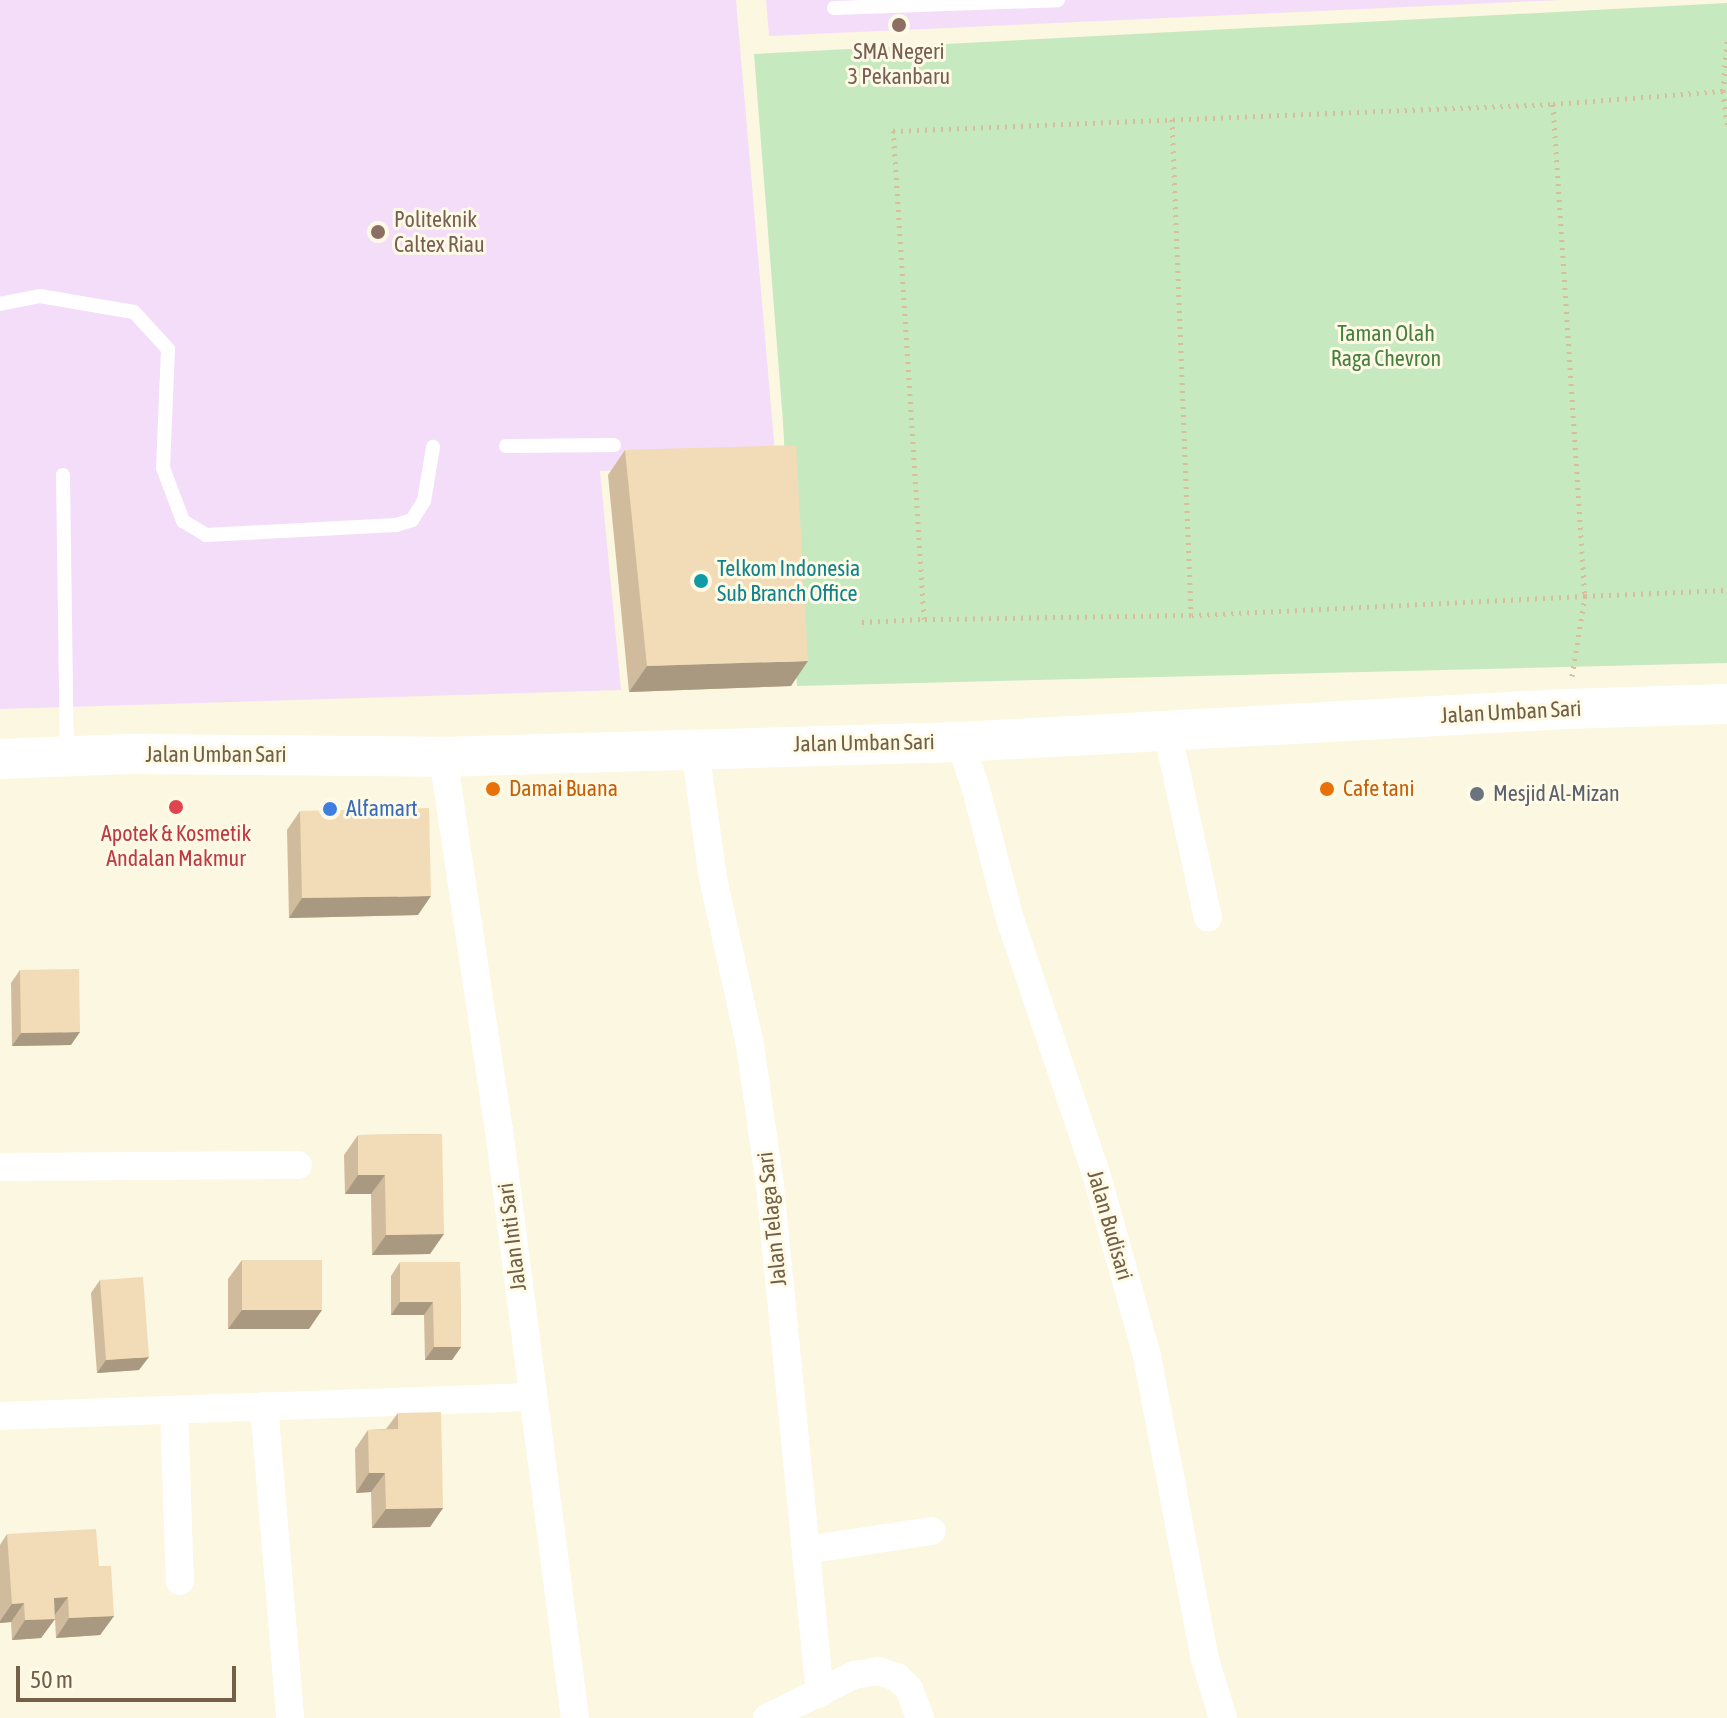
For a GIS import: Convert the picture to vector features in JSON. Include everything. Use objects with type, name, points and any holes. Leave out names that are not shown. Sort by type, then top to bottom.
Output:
[{"type":"main road","name":"Jalan Umban Sari","points":[[0,759],[128,754],[443,757],[960,742],[1566,709],[1727,704]]},
{"type":"street","points":[[1167,730],[1208,918]]},
{"type":"street","name":"Jalan Budisari","points":[[960,742],[1014,930],[1096,1173],[1147,1356],[1204,1656],[1223,1718]]},
{"type":"street","name":"Jalan Telaga Sari","points":[[695,749],[713,879],[750,1045],[770,1186],[820,1694]]},
{"type":"street","name":"Jalan Inti Sari","points":[[443,757],[499,1130],[531,1397],[575,1718]]},
{"type":"street","points":[[0,1167],[298,1165]]},
{"type":"street","points":[[0,1416],[531,1397]]},
{"type":"street","points":[[264,1406],[290,1718]]},
{"type":"street","points":[[174,1412],[180,1581]]},
{"type":"street","points":[[806,1550],[932,1531]]},
{"type":"street","points":[[767,1718],[854,1675],[878,1671],[897,1677],[909,1689],[920,1718]]},
{"type":"lane","points":[[834,8],[1058,0]]},
{"type":"lane","points":[[0,304],[40,296],[134,312],[168,349],[163,468],[183,521],[206,535],[396,525],[412,520],[424,501],[433,447]]},
{"type":"lane","points":[[506,446],[614,445]]},
{"type":"lane","points":[[63,475],[67,758]]},
{"type":"path","points":[[1727,41],[1723,91],[1727,125]]},
{"type":"path","points":[[924,619],[893,131],[1553,104],[1723,91]]},
{"type":"path","points":[[1553,104],[1585,596],[1566,709]]},
{"type":"path","points":[[1172,119],[1191,615]]},
{"type":"path","points":[[862,622],[1191,615],[1727,590]]},
{"type":"shaded area","name":"Politeknik Caltex Riau","points":[[0,0],[736,0],[776,465],[600,471],[621,690],[0,709]]},
{"type":"shaded area","name":"SMA Negeri 3 Pekanbaru","points":[[766,0],[1561,0],[769,36]]},
{"type":"green space","name":"Taman Olah Raga Chevron","points":[[1727,3],[1727,663],[797,686],[783,422],[754,54]]},
{"type":"building","name":"Telkom Indonesia Sub Branch Office","points":[[796,445],[808,661],[647,666],[625,450]]},
{"type":"building","points":[[429,808],[431,896],[302,898],[300,811]]},
{"type":"building","points":[[79,969],[80,1032],[21,1033],[20,970]]},
{"type":"building","points":[[442,1134],[444,1234],[386,1235],[385,1175],[358,1175],[358,1135]]},
{"type":"building","points":[[242,1260],[322,1260],[322,1310],[242,1310]]},
{"type":"building","points":[[400,1262],[460,1262],[461,1347],[434,1347],[433,1302],[400,1302]]},
{"type":"building","points":[[143,1277],[149,1357],[106,1360],[100,1280]]},
{"type":"building","points":[[441,1412],[443,1508],[386,1509],[385,1473],[369,1473],[368,1430],[398,1429],[398,1413]]},
{"type":"building","points":[[96,1529],[99,1566],[111,1566],[114,1616],[69,1618],[68,1597],[54,1598],[55,1619],[25,1620],[24,1603],[12,1604],[7,1534]]},
{"type":"place","name":"SMA Negeri 3 Pekanbaru","points":[[899,25]]},
{"type":"place","name":"Politeknik Caltex Riau","points":[[378,232]]},
{"type":"place","name":"Telkom Indonesia Sub Branch Office","points":[[701,581]]},
{"type":"place","name":"Damai Buana","points":[[493,789]]},
{"type":"place","name":"Cafe tani","points":[[1327,789]]},
{"type":"place","name":"Mesjid Al-Mizan","points":[[1477,794]]},
{"type":"place","name":"Apotek & Kosmetik Andalan Makmur","points":[[176,807]]},
{"type":"place","name":"Alfamart","points":[[330,809]]}]
